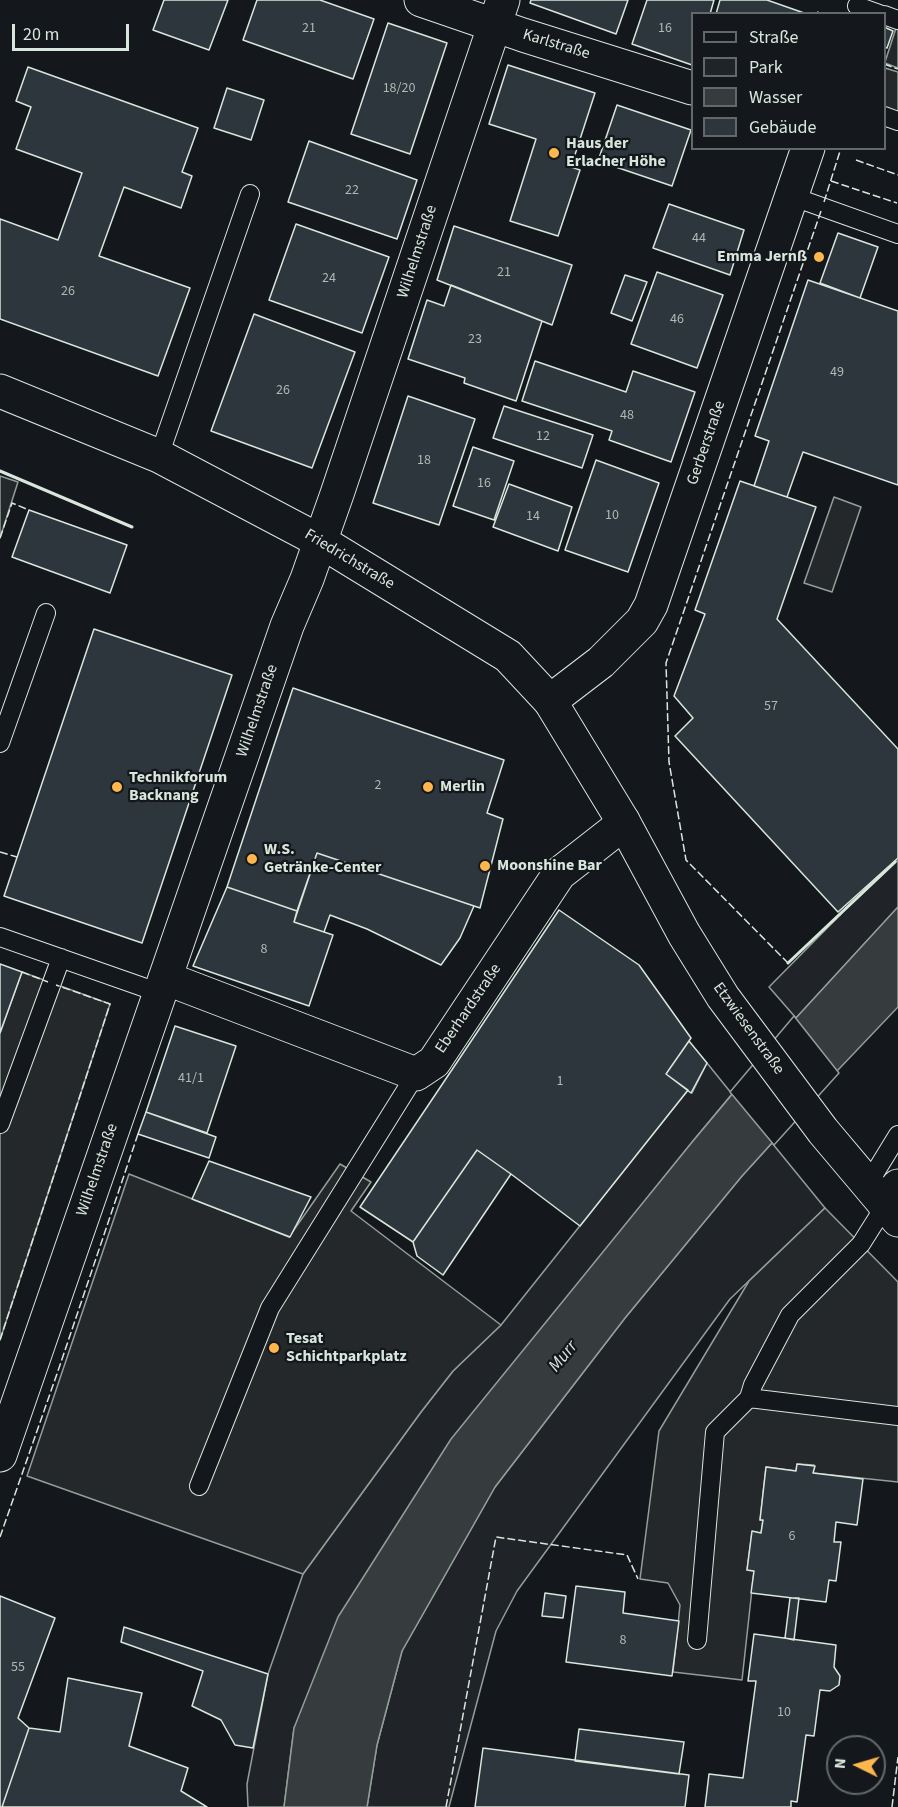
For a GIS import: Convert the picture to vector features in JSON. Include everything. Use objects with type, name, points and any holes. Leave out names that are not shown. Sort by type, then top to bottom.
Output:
[{"type":"street","name":"Karlstraße","points":[[421,0],[498,12],[691,87]]},
{"type":"street","name":"Wilhelmstraße","points":[[0,1455],[287,626],[321,541],[498,12]]},
{"type":"street","name":"Gerberstraße","points":[[550,701],[601,662],[642,621],[651,605],[807,150]]},
{"type":"street","name":"Friedrichstraße","points":[[0,391],[159,456],[321,541],[508,656],[550,701],[623,821]]},
{"type":"street","name":"Etzwiesenstraße","points":[[623,821],[684,934],[723,997],[823,1131],[882,1195]]},
{"type":"street","name":"Eberhardstraße","points":[[416,1074],[434,1062],[559,874],[614,831],[623,821]]},
{"type":"street","points":[[163,986],[416,1074]]},
{"type":"lane","points":[[857,6],[874,12]]},
{"type":"lane","points":[[159,456],[250,194]]},
{"type":"lane","points":[[791,196],[898,234]]},
{"type":"lane","points":[[0,743],[46,614]]},
{"type":"lane","points":[[0,937],[61,958],[163,986]]},
{"type":"lane","points":[[0,1121],[61,958]]},
{"type":"lane","points":[[199,1486],[270,1308],[416,1074]]},
{"type":"lane","points":[[697,1640],[715,1432],[749,1398],[753,1385],[790,1315],[861,1244],[882,1195],[898,1135]]},
{"type":"lane","points":[[749,1398],[898,1416]]},
{"type":"green space","points":[[898,860],[898,907],[796,1018],[769,987]]},
{"type":"green space","points":[[707,1063],[732,1094],[612,1242],[294,1728],[284,1807],[248,1807],[247,1784],[268,1674],[303,1574],[453,1371],[501,1325],[688,1090],[692,1093]]},
{"type":"green space","points":[[772,1143],[825,1208],[730,1299],[517,1591],[496,1631],[449,1807],[367,1807],[377,1745],[402,1651],[495,1487],[625,1318]]},
{"type":"shaded area","points":[[898,22],[898,68],[886,63]]},
{"type":"shaded area","points":[[886,68],[898,72],[898,114],[886,109]]},
{"type":"shaded area","points":[[0,476],[18,482],[0,538]]},
{"type":"shaded area","points":[[834,497],[861,507],[832,592],[804,583]]},
{"type":"shaded area","points":[[22,972],[110,1004],[0,1340],[0,1033]]},
{"type":"shaded area","name":"Tesat Schichtparkplatz","points":[[340,1164],[371,1182],[351,1211],[501,1325],[453,1371],[303,1574],[27,1476],[129,1174],[289,1237]]},
{"type":"shaded area","points":[[825,1208],[898,1282],[898,1482],[813,1473],[814,1465],[797,1464],[796,1471],[766,1467],[760,1520],[763,1520],[761,1533],[752,1532],[747,1570],[754,1571],[742,1680],[673,1672],[680,1605],[668,1583],[640,1579],[659,1431],[749,1281]]},
{"type":"water","name":"Murr","points":[[898,907],[898,1007],[742,1176],[625,1318],[495,1487],[402,1651],[377,1745],[367,1807],[284,1807],[294,1728],[338,1617],[451,1439],[796,1018]]},
{"type":"pier","points":[[794,1016],[839,1073],[774,1145],[730,1092]]},
{"type":"building","points":[[164,0],[228,0],[209,50],[153,30]]},
{"type":"building","points":[[257,0],[320,0],[374,19],[353,79],[243,40]]},
{"type":"building","points":[[531,0],[628,0],[616,34],[530,3]]},
{"type":"building","points":[[647,0],[714,0],[711,12],[691,12],[691,65],[632,44]]},
{"type":"building","points":[[720,0],[767,0],[801,12],[717,12]]},
{"type":"building","points":[[388,23],[447,43],[410,154],[351,134]]},
{"type":"building","points":[[886,28],[893,31],[886,48]]},
{"type":"building","name":"Haus der Erlacher Höhe","points":[[508,65],[595,93],[571,167],[580,170],[558,236],[510,221],[536,139],[489,124]]},
{"type":"building","points":[[28,67],[198,128],[182,172],[192,176],[181,208],[124,187],[99,256],[190,288],[158,376],[0,319],[0,219],[58,240],[82,173],[16,149],[31,107],[16,101]]},
{"type":"building","points":[[227,88],[264,100],[251,140],[214,128]]},
{"type":"building","points":[[617,105],[691,130],[672,186],[598,161]]},
{"type":"building","points":[[309,141],[417,180],[397,239],[288,202]]},
{"type":"building","points":[[669,204],[744,230],[730,275],[653,248]]},
{"type":"building","points":[[296,224],[389,257],[362,333],[269,300]]},
{"type":"building","points":[[454,226],[572,265],[552,325],[437,280]]},
{"type":"building","points":[[838,233],[878,247],[860,298],[820,283]]},
{"type":"building","points":[[657,272],[723,295],[697,368],[631,344]]},
{"type":"building","points":[[625,275],[647,282],[632,321],[611,313]]},
{"type":"building","points":[[808,280],[898,311],[898,485],[803,452],[787,497],[754,486],[769,441],[755,436]]},
{"type":"building","points":[[451,285],[542,321],[516,401],[464,383],[465,378],[408,359],[427,300],[444,306]]},
{"type":"building","points":[[254,314],[355,352],[312,468],[211,431]]},
{"type":"building","points":[[535,361],[626,392],[633,371],[695,392],[671,462],[609,440],[612,431],[522,401]]},
{"type":"building","points":[[408,396],[475,419],[439,525],[373,503]]},
{"type":"building","points":[[504,406],[593,435],[582,468],[493,438]]},
{"type":"building","points":[[473,447],[514,461],[494,520],[453,506]]},
{"type":"building","points":[[596,460],[659,483],[628,572],[565,550]]},
{"type":"building","points":[[740,481],[816,507],[777,619],[898,749],[898,858],[838,912],[675,736],[693,718],[674,696],[705,614],[695,610]]},
{"type":"building","points":[[509,484],[572,507],[558,551],[493,527]]},
{"type":"building","points":[[29,510],[127,545],[110,593],[12,557]]},
{"type":"building","points":[[94,629],[232,675],[142,943],[4,896]]},
{"type":"building","points":[[293,688],[504,760],[487,813],[503,819],[480,908],[317,853],[297,911],[227,887]]},
{"type":"building","points":[[317,853],[474,906],[460,938],[441,965],[367,929],[330,915],[324,932],[294,922]]},
{"type":"building","points":[[227,887],[297,911],[294,922],[333,935],[309,1006],[193,966]]},
{"type":"building","points":[[559,910],[639,965],[691,1038],[666,1074],[688,1090],[580,1226],[477,1150],[413,1242],[360,1207]]},
{"type":"building","points":[[0,964],[22,972],[0,1033]]},
{"type":"building","points":[[175,1026],[236,1046],[207,1133],[146,1112]]},
{"type":"building","points":[[689,1041],[707,1063],[691,1093],[666,1074]]},
{"type":"building","points":[[146,1112],[216,1137],[209,1158],[138,1134]]},
{"type":"building","points":[[477,1150],[511,1174],[443,1275],[417,1256],[413,1242]]},
{"type":"building","points":[[209,1161],[311,1197],[290,1237],[192,1199]]},
{"type":"building","points":[[797,1464],[815,1466],[813,1473],[863,1479],[857,1525],[836,1522],[834,1542],[841,1542],[836,1581],[829,1580],[826,1602],[751,1593],[754,1571],[747,1570],[752,1531],[761,1533],[763,1520],[760,1520],[766,1467],[796,1471]]},
{"type":"building","points":[[576,1586],[625,1592],[623,1613],[679,1621],[672,1676],[566,1662]]},
{"type":"building","points":[[545,1593],[566,1596],[563,1618],[542,1616]]},
{"type":"building","points":[[0,1596],[55,1618],[18,1718],[29,1728],[2,1807],[0,1807]]},
{"type":"building","points":[[790,1598],[799,1598],[794,1640],[785,1638]]},
{"type":"building","points":[[124,1627],[268,1674],[253,1748],[235,1745],[221,1720],[192,1706],[203,1671],[121,1642]]},
{"type":"building","points":[[754,1634],[836,1645],[834,1667],[840,1676],[839,1685],[830,1691],[820,1690],[814,1736],[806,1735],[797,1802],[791,1801],[791,1807],[705,1807],[709,1774],[743,1778],[756,1681],[748,1681]]},
{"type":"building","points":[[68,1678],[142,1693],[129,1746],[188,1768],[181,1791],[207,1807],[2,1807],[29,1728],[60,1732]]},
{"type":"building","points":[[579,1729],[684,1742],[679,1774],[575,1761]]},
{"type":"building","points":[[483,1748],[689,1775],[685,1807],[475,1807]]},
{"type":"fence","points":[[886,65],[898,69]]},
{"type":"fence","points":[[824,202],[840,150]]},
{"type":"fence","points":[[856,160],[898,175]]},
{"type":"fence","points":[[831,181],[897,203]]},
{"type":"fence","points":[[821,211],[666,663],[669,762],[686,860],[788,963],[841,914]]},
{"type":"fence","points":[[0,538],[12,503],[29,510]]},
{"type":"fence","points":[[0,852],[17,857]]},
{"type":"fence","points":[[22,972],[48,982]]},
{"type":"fence","points":[[0,1340],[110,1004],[56,985]]},
{"type":"fence","points":[[0,1537],[138,1134]]},
{"type":"fence","points":[[446,1807],[496,1537],[627,1555],[638,1579]]},
{"type":"fence","points":[[892,1807],[898,1757]]},
{"type":"wall","points":[[0,471],[132,527]]},
{"type":"wall","points":[[788,963],[895,862]]},
{"type":"place","name":"Haus der Erlacher Höhe","points":[[554,153]]},
{"type":"place","name":"Emma Jernß","points":[[819,257]]},
{"type":"place","name":"Technikforum Backnang","points":[[117,787]]},
{"type":"place","name":"Merlin","points":[[428,787]]},
{"type":"place","name":"W.S. Getränke-Center","points":[[252,859]]},
{"type":"place","name":"Moonshine Bar","points":[[485,866]]},
{"type":"place","name":"Tesat Schichtparkplatz","points":[[274,1348]]}]
